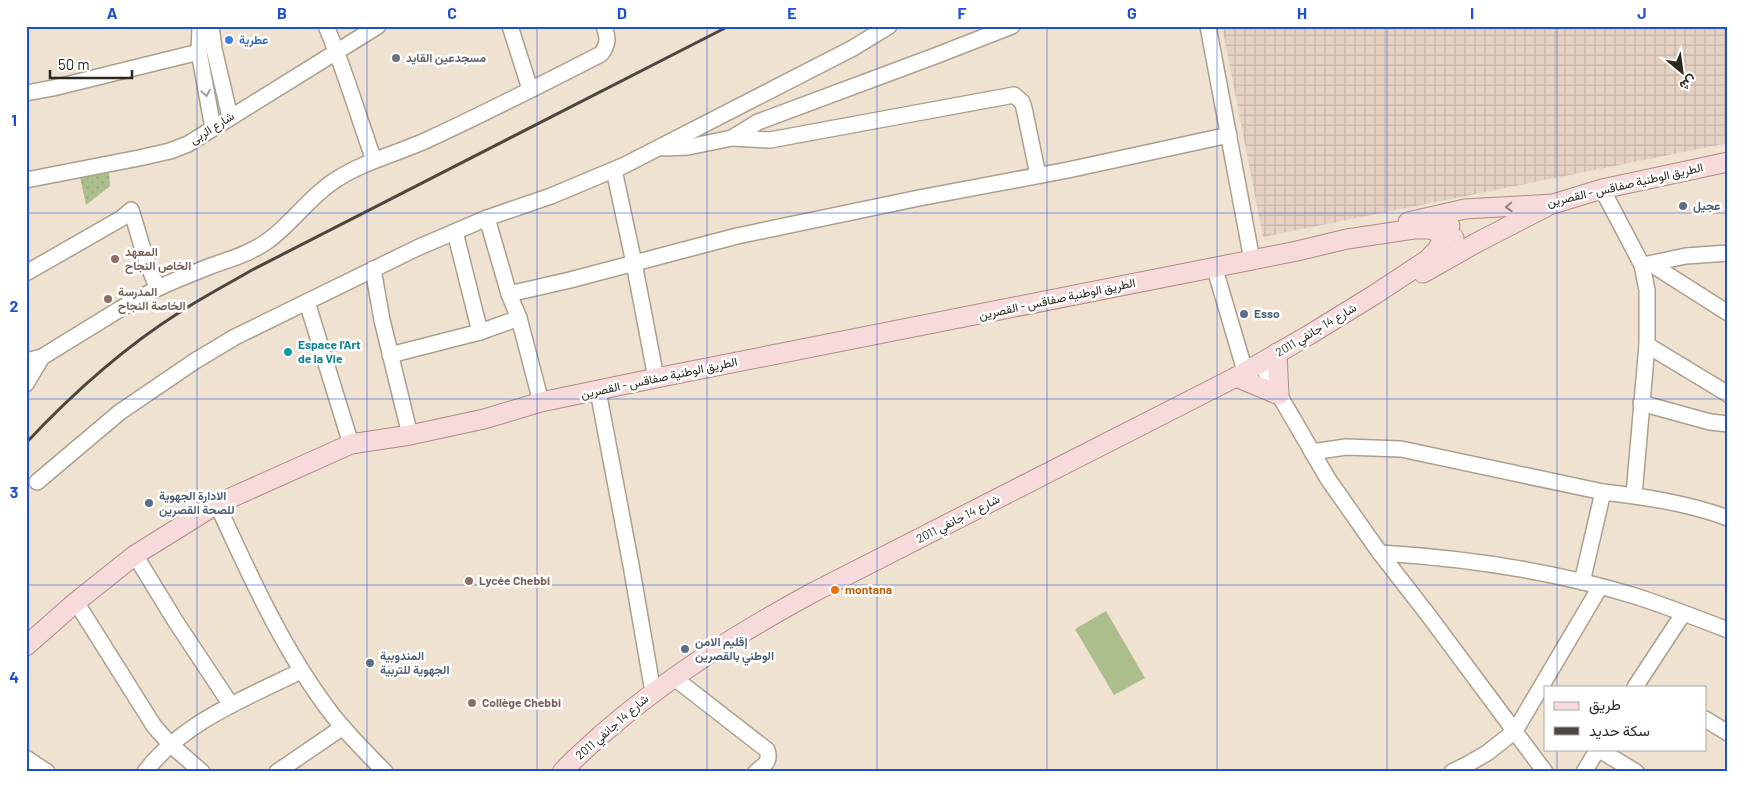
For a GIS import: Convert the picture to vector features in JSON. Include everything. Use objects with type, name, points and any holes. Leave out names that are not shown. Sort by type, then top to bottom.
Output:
[{"type":"main road","name":"الطريق الوطنية صفاقس - القصرين","points":[[1347,239],[1370,230],[1465,209],[1552,204],[1602,189],[1728,162]]},
{"type":"main road","name":"شارع 14 جانفي 2011","points":[[1374,295],[1423,273],[1552,204]]},
{"type":"main road","points":[[1465,209],[1476,210],[1484,219],[1486,230],[1476,243],[1464,244],[1450,233],[1454,215],[1465,209]]},
{"type":"main road","name":"الطريق الوطنية صفاقس - القصرين","points":[[26,646],[76,602],[136,555],[216,504],[351,444],[410,435],[484,419],[541,402],[656,378],[940,323],[1347,239],[1414,229],[1430,229],[1450,233]]},
{"type":"main road","name":"شارع 14 جانفي 2011","points":[[562,772],[620,719],[673,677],[747,629],[812,593],[1247,370],[1374,295],[1427,260],[1450,233]]},
{"type":"main road","points":[[1277,353],[1280,395]]},
{"type":"main road","points":[[1247,370],[1280,395]]},
{"type":"street","points":[[204,26],[199,52],[213,128]]},
{"type":"street","points":[[204,26],[214,49],[230,117]]},
{"type":"street","points":[[326,26],[337,51],[353,103],[374,160]]},
{"type":"street","name":"شارع الربى","points":[[26,180],[170,151],[188,144],[378,26]]},
{"type":"street","points":[[510,26],[530,89]]},
{"type":"street","points":[[26,361],[42,357],[144,294],[187,275],[254,250],[284,229],[304,207],[334,182],[374,160],[417,144],[601,54],[607,46],[608,38],[604,26]]},
{"type":"street","points":[[37,482],[96,431],[162,382],[235,337],[373,269],[455,232],[614,170],[853,48],[889,26]]},
{"type":"street","points":[[732,138],[758,122],[1012,26]]},
{"type":"street","points":[[1208,26],[1252,260]]},
{"type":"street","points":[[26,93],[199,52]]},
{"type":"street","points":[[660,148],[688,147],[732,138],[770,140],[1014,95],[1022,102],[1024,108],[1038,175]]},
{"type":"street","points":[[509,294],[737,236],[1229,135]]},
{"type":"street","points":[[614,170],[656,378]]},
{"type":"street","points":[[1602,189],[1647,265],[1728,313]]},
{"type":"street","points":[[26,273],[122,218],[131,210],[142,250],[158,288]]},
{"type":"street","points":[[487,218],[509,294],[519,318],[541,402]]},
{"type":"street","points":[[455,232],[480,332]]},
{"type":"street","points":[[1647,265],[1686,256],[1728,252]]},
{"type":"street","points":[[1634,495],[1647,346],[1647,265]]},
{"type":"street","points":[[1214,266],[1247,370],[1280,395],[1312,452],[1380,554],[1546,772]]},
{"type":"street","points":[[373,269],[382,320],[410,435]]},
{"type":"street","points":[[307,302],[351,444]]},
{"type":"street","points":[[390,355],[480,332],[519,318]]},
{"type":"street","points":[[1647,346],[1728,394]]},
{"type":"street","points":[[26,384],[42,357]]},
{"type":"street","points":[[598,391],[654,692]]},
{"type":"street","points":[[1641,403],[1710,422],[1728,424]]},
{"type":"street","points":[[1312,452],[1346,447],[1401,449],[1603,492],[1673,501],[1728,518]]},
{"type":"street","points":[[1582,582],[1603,492]]},
{"type":"street","points":[[216,504],[301,671],[332,714],[377,769]]},
{"type":"street","points":[[1380,554],[1478,562],[1562,577],[1636,596],[1728,630]]},
{"type":"street","points":[[136,555],[176,622],[231,705]]},
{"type":"street","points":[[1452,772],[1487,752],[1515,731],[1600,586]]},
{"type":"street","points":[[76,602],[144,712],[170,744],[202,772]]},
{"type":"street","points":[[1640,685],[1683,614]]},
{"type":"street","points":[[145,772],[170,744],[187,731],[231,705],[301,671]]},
{"type":"street","points":[[673,677],[767,750],[768,762],[756,772]]},
{"type":"street","points":[[1706,720],[1728,733]]},
{"type":"street","points":[[278,772],[343,727]]},
{"type":"street","points":[[1584,772],[1597,750]]},
{"type":"street","points":[[1600,750],[1636,772]]},
{"type":"street","points":[[26,758],[47,772]]},
{"type":"shaded area","points":[[1222,26],[1728,26],[1728,143],[1263,237]]},
{"type":"green space","points":[[109,170],[110,186],[86,205],[80,177]]},
{"type":"green space","points":[[1106,611],[1145,678],[1114,695],[1075,629]]},
{"type":"railway","points":[[26,443],[61,407],[118,356],[198,301],[252,270],[729,26]]},
{"type":"place","name":"عطرية","points":[[229,40]]},
{"type":"place","name":"مسجدعين القايد","points":[[396,58]]},
{"type":"place","name":"عجيل","points":[[1683,206]]},
{"type":"place","name":"المعهد الخاص النجاح","points":[[115,259]]},
{"type":"place","name":"المدرسة الخاصة النجاح","points":[[108,299]]},
{"type":"place","name":"Esso","points":[[1244,314]]},
{"type":"place","name":"Espace l'Art de la Vie","points":[[288,352]]},
{"type":"place","name":"الادارة الجهوية للصحة القصرين","points":[[149,503]]},
{"type":"place","name":"Lycée Chebbi","points":[[469,581]]},
{"type":"place","name":"montana","points":[[835,590]]},
{"type":"place","name":"إقليم الامن الوطني بالقصرين","points":[[685,649]]},
{"type":"place","name":"المندوبية الجهوية للتربية","points":[[370,663]]},
{"type":"place","name":"Collège Chebbi","points":[[472,703]]}]
